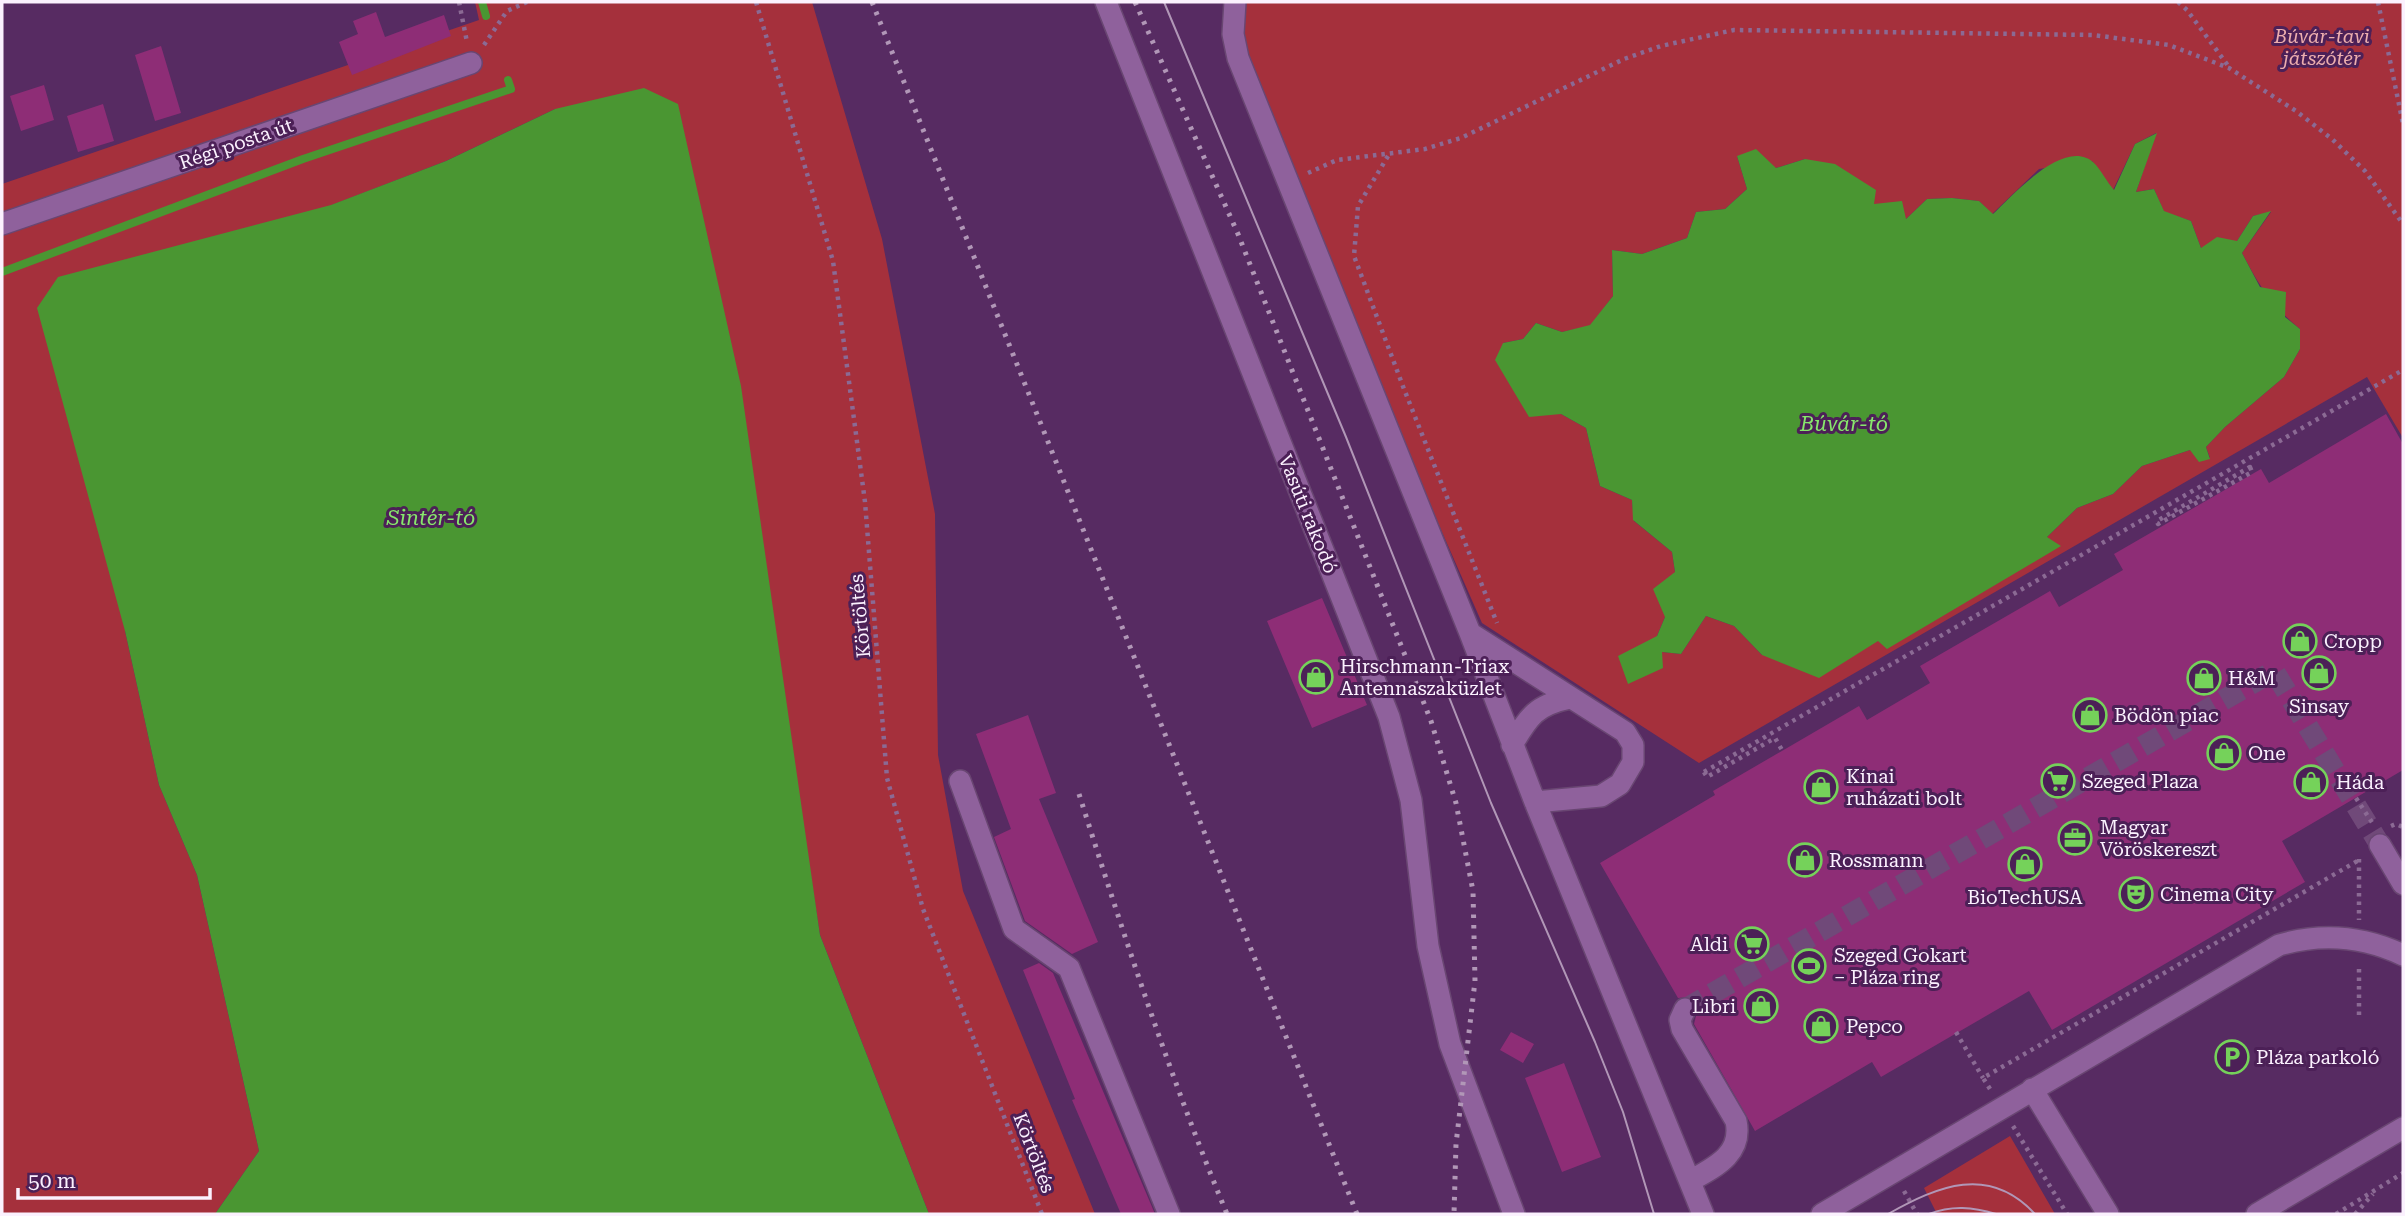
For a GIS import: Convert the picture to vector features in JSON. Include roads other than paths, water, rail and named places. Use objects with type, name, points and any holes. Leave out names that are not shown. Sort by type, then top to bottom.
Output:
[{"type":"street","name":"Vasúti rakodó","points":[[1106,2],[1389,717],[1412,800],[1428,946],[1450,1044],[1514,1214]]},
{"type":"street","points":[[1235,2],[1233,34],[1238,58],[1470,634],[1512,745],[1703,1214]]},
{"type":"street","name":"Régi posta út","points":[[2,224],[471,63]]},
{"type":"street","points":[[1470,634],[1625,732],[1633,745],[1633,762],[1620,784],[1601,796],[1535,802]]},
{"type":"street","points":[[1512,745],[1527,720],[1538,709],[1550,702],[1570,698]]},
{"type":"street","points":[[960,781],[1014,929],[1069,968],[1169,1214]]},
{"type":"street","points":[[2379,840],[2403,884]]},
{"type":"street","points":[[1822,1214],[2279,945],[2299,939],[2331,937],[2360,940],[2403,955]]},
{"type":"street","points":[[1685,1009],[1680,1020],[1682,1029],[1736,1121],[1738,1134],[1727,1156],[1714,1168],[1689,1181]]},
{"type":"street","points":[[2032,1089],[2108,1214]]},
{"type":"street","points":[[2257,1214],[2403,1128]]},
{"type":"water","name":"Sintér-tó","points":[[644,88],[678,104],[741,386],[820,935],[929,1214],[215,1214],[259,1151],[197,875],[159,785],[125,631],[37,308],[58,277],[331,205],[446,161],[555,109]]},
{"type":"water","name":"Búvár-tó","points":[[2157,133],[2136,192],[2154,189],[2164,211],[2191,221],[2201,248],[2217,237],[2237,241],[2253,216],[2271,211],[2242,253],[2260,287],[2286,292],[2285,317],[2300,329],[2300,349],[2284,377],[2225,427],[2206,447],[2210,459],[2199,462],[2190,450],[2142,466],[2113,494],[2077,508],[2047,537],[2061,546],[1887,649],[1878,641],[1819,678],[1762,655],[1734,626],[1706,616],[1681,654],[1662,652],[1663,668],[1628,684],[1618,656],[1657,636],[1665,617],[1653,589],[1675,572],[1672,552],[1633,520],[1632,500],[1600,486],[1586,428],[1561,414],[1529,417],[1495,360],[1503,343],[1523,339],[1536,323],[1562,332],[1590,325],[1613,296],[1612,250],[1642,254],[1687,238],[1696,212],[1725,209],[1747,189],[1737,156],[1756,149],[1776,168],[1805,159],[1835,164],[1876,190],[1874,204],[1902,201],[1906,219],[1927,199],[1979,201],[1993,214],[2040,172],[2069,157],[2082,157],[2094,163],[2114,190],[2135,144]]},
{"type":"waterway","points":[[482,2],[486,16]]},
{"type":"waterway","points":[[2,272],[303,159],[511,89],[508,80]]},
{"type":"tunnel","points":[[1685,1009],[2274,671],[2380,845]]},
{"type":"tram line","points":[[1164,2],[1346,437],[1491,803],[1595,1042],[1623,1112],[1654,1214]]},
{"type":"tram line","points":[[1888,1214],[1926,1195],[1963,1185],[2000,1189],[2018,1198],[2035,1214]]},
{"type":"tram line","points":[[1929,1214],[1962,1208],[1996,1214]]},
{"type":"railway","points":[[872,2],[1357,1214]]},
{"type":"railway","points":[[1135,2],[1238,234],[1431,721],[1456,803],[1473,891],[1475,981],[1456,1144],[1454,1214]]},
{"type":"railway","points":[[1079,794],[1167,1058],[1227,1214]]},
{"type":"place","name":"Cropp","points":[[2300,641]]},
{"type":"place","name":"Sinsay","points":[[2319,673]]},
{"type":"place","name":"Hirschmann-Triax Antennaszaküzlet","points":[[1316,677]]},
{"type":"place","name":"H&M","points":[[2204,678]]},
{"type":"place","name":"Bödön piac","points":[[2090,715]]},
{"type":"place","name":"One","points":[[2224,753]]},
{"type":"place","name":"Szeged Plaza","points":[[2058,781]]},
{"type":"place","name":"Háda","points":[[2311,782]]},
{"type":"place","name":"Kínai ruházati bolt","points":[[1821,787]]},
{"type":"place","name":"Magyar Vöröskereszt","points":[[2075,838]]},
{"type":"place","name":"Rossmann","points":[[1805,860]]},
{"type":"place","name":"BioTechUSA","points":[[2025,864]]},
{"type":"place","name":"Cinema City","points":[[2136,894]]},
{"type":"place","name":"Aldi","points":[[1752,944]]},
{"type":"place","name":"Szeged Gokart – Pláza ring","points":[[1809,966]]},
{"type":"place","name":"Libri","points":[[1761,1006]]},
{"type":"place","name":"Pepco","points":[[1821,1026]]},
{"type":"place","name":"Pláza parkoló","points":[[2232,1057]]},
{"type":"park label","name":"Búvár-tavi játszótér","points":[[2322,47]]}]
